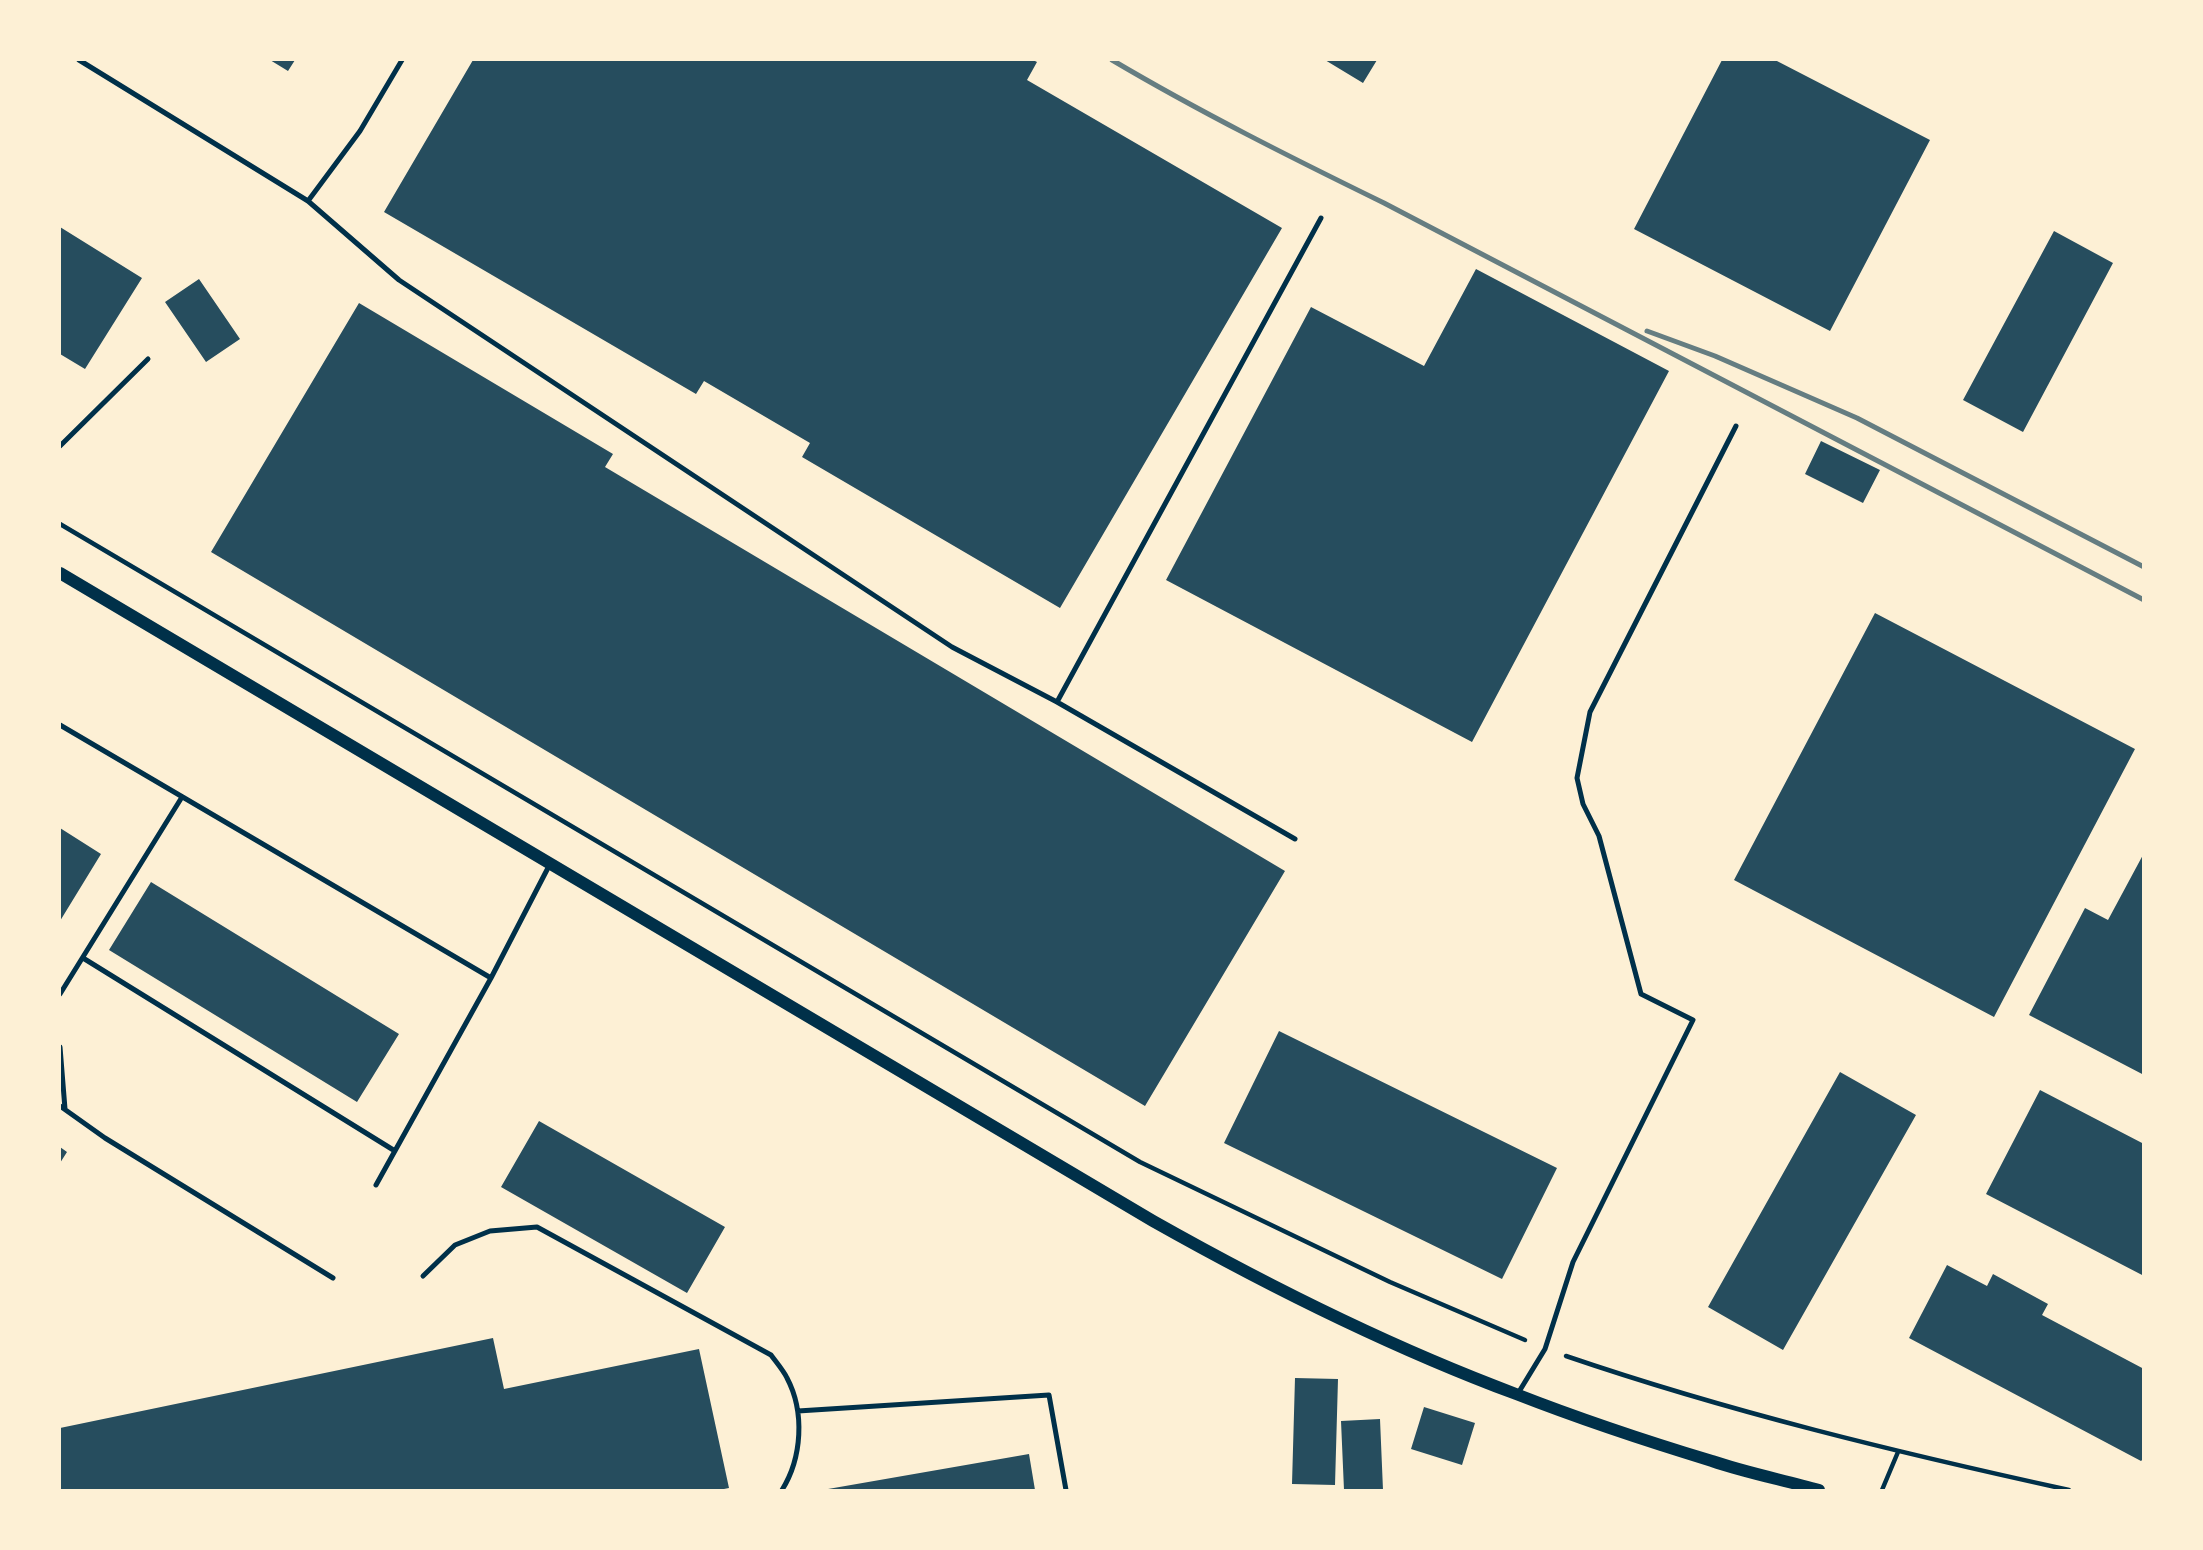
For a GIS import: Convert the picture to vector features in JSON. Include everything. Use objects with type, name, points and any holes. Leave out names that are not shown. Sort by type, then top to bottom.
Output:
[{"type":"street","points":[[60,573],[1227,1263],[1392,1343],[1517,1395],[1714,1462],[1819,1490]]},
{"type":"lane","points":[[79,60],[308,201],[399,280],[951,647],[1057,702],[1296,839]]},
{"type":"lane","points":[[308,201],[360,131],[402,60]]},
{"type":"lane","points":[[1057,702],[1321,218]]},
{"type":"lane","points":[[60,446],[148,359]]},
{"type":"lane","points":[[1517,1395],[1545,1349],[1573,1262],[1693,1020],[1641,994],[1599,836],[1583,804],[1577,778],[1590,712],[1736,426]]},
{"type":"lane","points":[[60,725],[491,978]]},
{"type":"lane","points":[[60,994],[182,797]]},
{"type":"lane","points":[[376,1185],[491,978],[550,864]]},
{"type":"lane","points":[[82,958],[395,1151]]},
{"type":"lane","points":[[60,1048],[62,1107],[105,1138],[333,1278]]},
{"type":"lane","points":[[423,1276],[455,1245],[490,1231],[537,1227],[771,1355],[788,1379],[798,1411],[800,1444],[782,1490]]},
{"type":"lane","points":[[798,1411],[1049,1395],[1066,1490]]},
{"type":"path","points":[[60,524],[1140,1162],[1390,1282],[1545,1349],[1651,1385],[1898,1452],[2069,1490]]},
{"type":"path","points":[[1882,1490],[1898,1452]]},
{"type":"building","points":[[270,60],[295,60],[288,71]]},
{"type":"building","points":[[473,60],[1033,60],[1037,62],[1027,80],[1282,228],[1060,608],[802,457],[810,443],[704,381],[696,394],[384,212]]},
{"type":"building","points":[[1325,60],[1377,60],[1363,83]]},
{"type":"building","points":[[1722,60],[1775,60],[1930,140],[1830,331],[1634,229]]},
{"type":"building","points":[[60,227],[142,278],[85,369],[60,354]]},
{"type":"building","points":[[2054,231],[2113,263],[2023,432],[1963,400]]},
{"type":"building","points":[[1476,269],[1669,371],[1472,742],[1166,580],[1311,307],[1424,366]]},
{"type":"building","points":[[199,279],[240,339],[206,362],[165,302]]},
{"type":"building","points":[[359,303],[613,454],[605,467],[1285,871],[1145,1106],[211,552]]},
{"type":"building","points":[[1821,441],[1880,470],[1863,503],[1805,474]]},
{"type":"building","points":[[1875,613],[2135,749],[1994,1017],[1734,880]]},
{"type":"building","points":[[60,828],[101,854],[60,921]]},
{"type":"building","points":[[2144,853],[2144,1075],[2029,1015],[2085,908],[2108,920]]},
{"type":"building","points":[[151,882],[399,1034],[357,1102],[109,950]]},
{"type":"building","points":[[1279,1031],[1557,1168],[1502,1279],[1224,1143]]},
{"type":"building","points":[[1840,1072],[1916,1115],[1783,1350],[1708,1307]]},
{"type":"building","points":[[2040,1090],[2144,1144],[2144,1276],[1986,1194]]},
{"type":"building","points":[[539,1121],[725,1227],[687,1293],[501,1187]]},
{"type":"building","points":[[60,1147],[67,1152],[60,1163]]},
{"type":"building","points":[[1947,1265],[1987,1286],[1993,1274],[2048,1304],[2042,1315],[2144,1369],[2144,1458],[2141,1461],[1909,1338]]},
{"type":"building","points":[[493,1338],[504,1389],[699,1349],[729,1488],[60,1490],[60,1428]]},
{"type":"building","points":[[1295,1378],[1338,1379],[1335,1485],[1292,1484]]},
{"type":"building","points":[[1424,1407],[1475,1423],[1462,1465],[1411,1449]]},
{"type":"building","points":[[1380,1419],[1383,1490],[1344,1490],[1341,1421]]},
{"type":"building","points":[[1029,1454],[1035,1490],[828,1490],[828,1489]]},
{"type":"railway","points":[[1112,60],[1246,134],[1384,203],[2144,600]]},
{"type":"railway","points":[[1647,331],[1715,356],[1857,418],[2144,567]]}]
